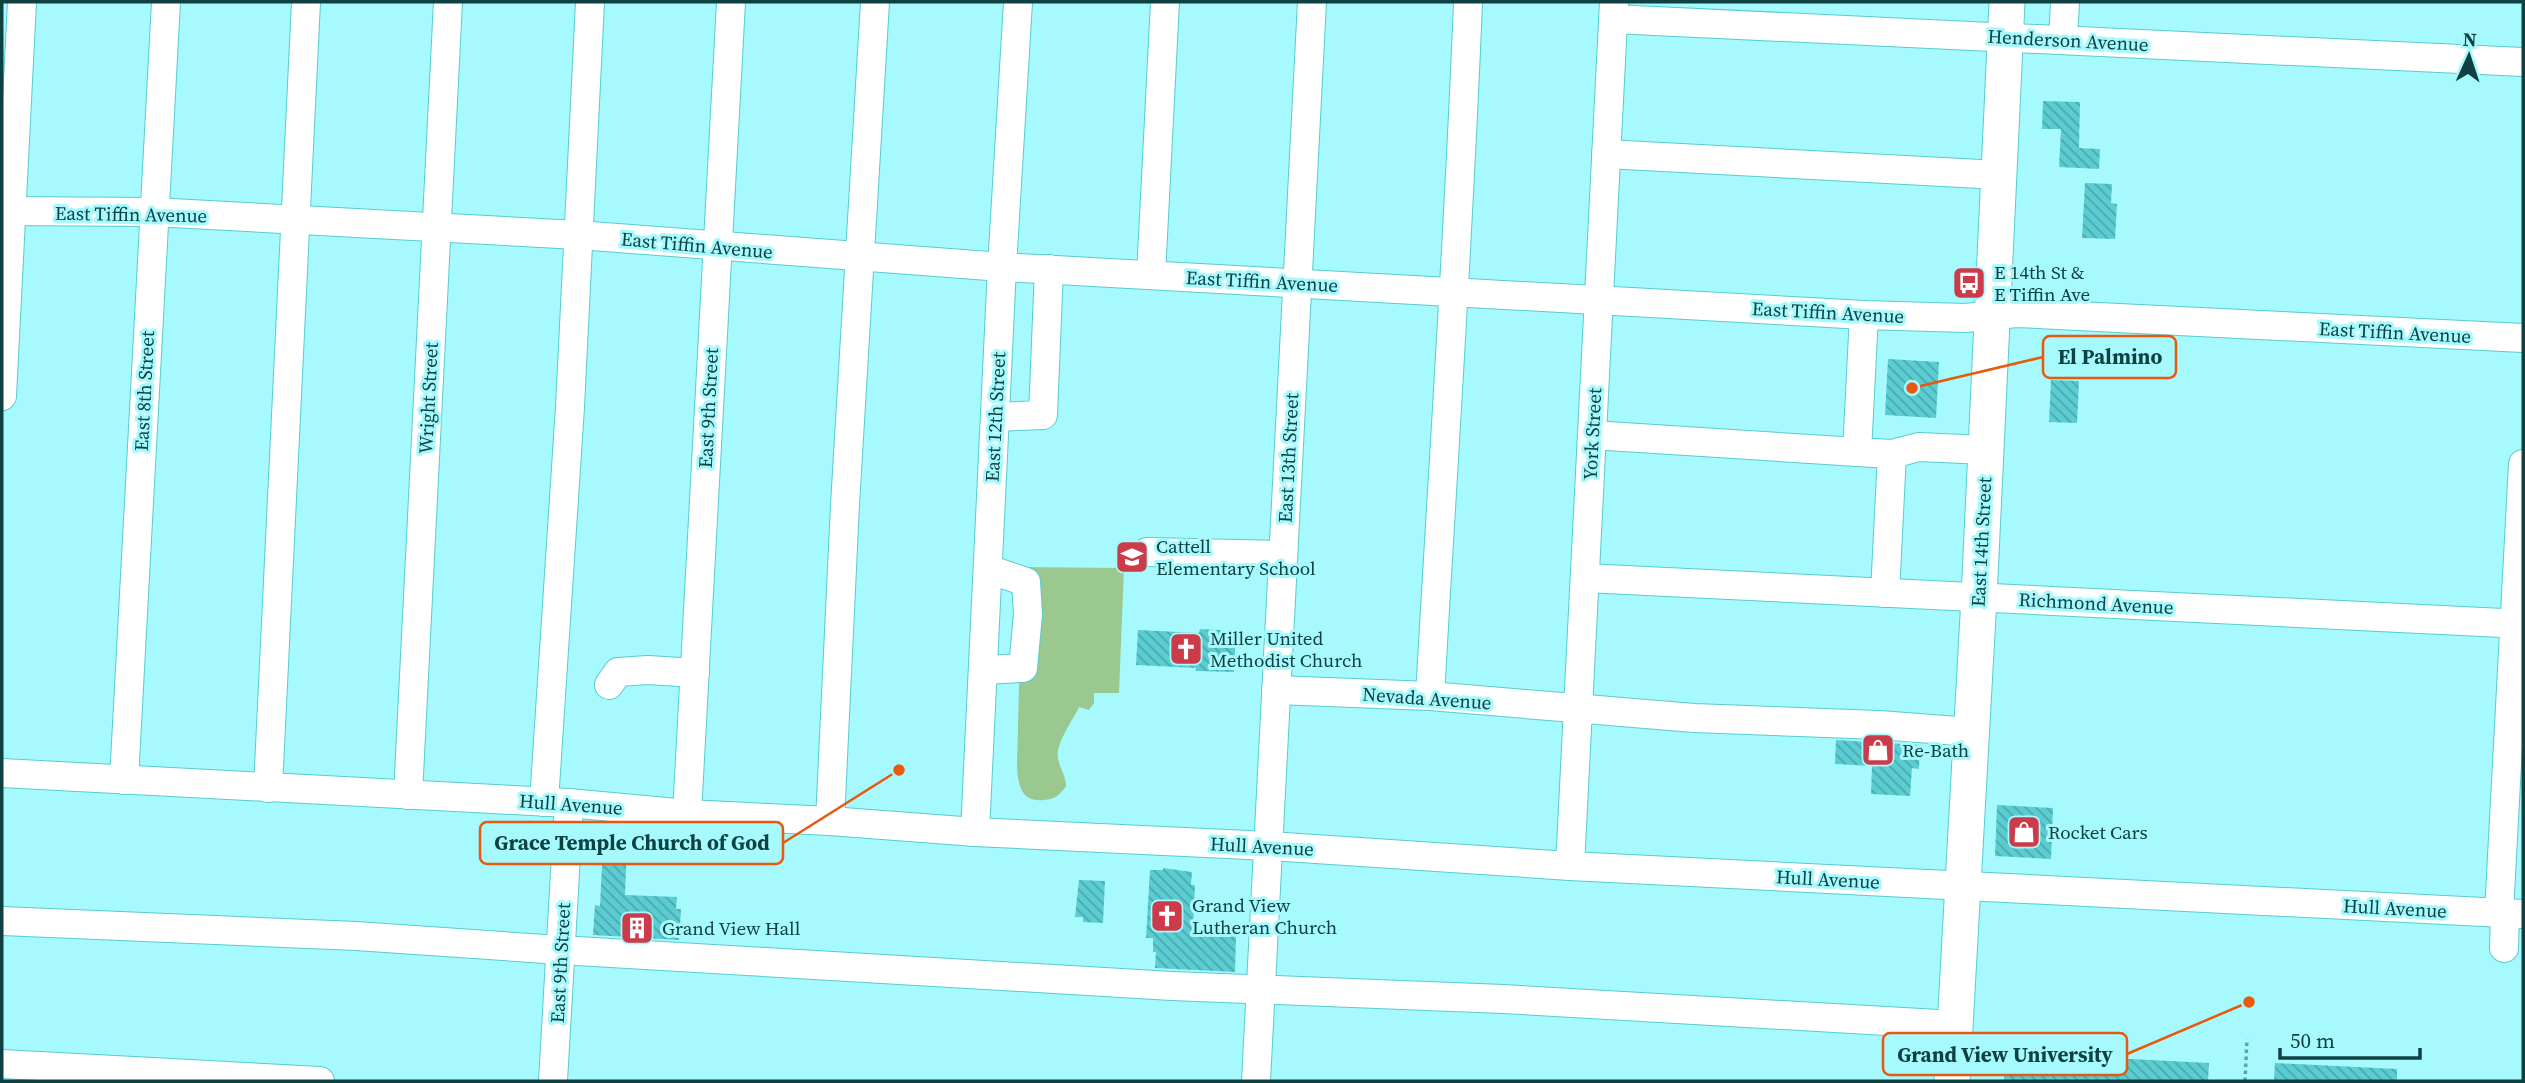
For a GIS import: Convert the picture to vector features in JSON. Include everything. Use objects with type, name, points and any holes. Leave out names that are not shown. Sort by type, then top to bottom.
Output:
[{"type":"main road","name":"East 14th Street","points":[[1952,1081],[1979,597],[2007,2]]},
{"type":"street","points":[[2,396],[7,211],[22,2]]},
{"type":"street","name":"East 8th Street","points":[[124,780],[166,2]]},
{"type":"street","points":[[268,788],[306,2]]},
{"type":"street","name":"Wright Street","points":[[408,795],[449,2]]},
{"type":"street","name":"East 9th Street","points":[[552,1081],[560,950],[556,802],[570,407],[590,2]]},
{"type":"street","name":"East 9th Street","points":[[687,814],[731,2]]},
{"type":"street","points":[[830,821],[875,2]]},
{"type":"street","name":"East 12th Street","points":[[975,832],[1002,267],[1018,2]]},
{"type":"street","points":[[1151,275],[1166,2]]},
{"type":"street","name":"East 13th Street","points":[[1256,1081],[1312,2]]},
{"type":"street","points":[[1430,696],[1468,2]]},
{"type":"street","points":[[2063,40],[2065,2]]},
{"type":"street","name":"Henderson Avenue","points":[[1614,10],[2005,37],[2523,62]]},
{"type":"street","name":"York Street","points":[[1570,866],[1614,10]]},
{"type":"street","points":[[1606,154],[1999,175]]},
{"type":"street","name":"East Tiffin Avenue","points":[[7,211],[153,212],[578,235],[1049,270],[1864,315],[1965,318],[2017,313],[2523,338]]},
{"type":"street","points":[[995,416],[1043,415],[1049,270]]},
{"type":"street","points":[[1857,452],[1864,315]]},
{"type":"street","points":[[1592,435],[1892,454],[1919,447],[1986,450]]},
{"type":"street","points":[[1885,593],[1892,454]]},
{"type":"street","points":[[2504,948],[2509,913],[2523,464]]},
{"type":"street","points":[[1147,552],[1283,555]]},
{"type":"street","points":[[983,670],[1023,668],[1028,614],[1026,582],[988,569]]},
{"type":"street","name":"Richmond Avenue","points":[[1585,578],[2519,624]]},
{"type":"street","points":[[608,685],[618,672],[648,670],[695,673]]},
{"type":"street","name":"Nevada Avenue","points":[[1276,690],[1430,696],[1578,710],[1971,732]]},
{"type":"street","name":"Hull Avenue","points":[[2,773],[556,802],[687,814],[975,832],[1269,846],[1570,866],[2509,913]]},
{"type":"street","points":[[2,921],[356,936],[1261,990],[1503,999],[1955,1025]]},
{"type":"street","points":[[2,1064],[320,1081]]},
{"type":"path","points":[[2245,1081],[2247,1039]]},
{"type":"green space","points":[[1022,567],[1124,568],[1119,693],[1094,693],[1094,703],[1089,710],[1079,707],[1061,740],[1058,753],[1066,786],[1057,796],[1044,800],[1030,798],[1022,791],[1017,767]]},
{"type":"building","points":[[2043,101],[2080,102],[2079,148],[2100,149],[2099,169],[2059,167],[2061,129],[2042,129]]},
{"type":"building","points":[[2085,183],[2112,184],[2111,203],[2117,204],[2115,239],[2082,238]]},
{"type":"building","points":[[1888,359],[1939,362],[1936,418],[1885,415]]},
{"type":"building","points":[[2051,380],[2079,381],[2077,423],[2049,422]]},
{"type":"building","name":"Miller United Methodist Church","points":[[1200,629],[1236,631],[1234,672],[1136,665],[1138,630],[1199,633]]},
{"type":"building","name":"Re-Bath","points":[[1836,740],[1920,745],[1919,769],[1912,768],[1910,796],[1871,794],[1872,766],[1835,764]]},
{"type":"building","name":"Rocket Cars","points":[[1997,805],[2053,808],[2051,859],[1995,856]]},
{"type":"building","name":"Grand View Hall","points":[[603,844],[627,845],[625,895],[677,897],[676,909],[681,909],[679,940],[593,935],[595,905],[600,906]]},
{"type":"building","name":"Grand View Lutheran Church","points":[[1163,868],[1192,872],[1191,885],[1195,885],[1193,929],[1197,929],[1197,934],[1236,936],[1235,972],[1155,968],[1153,938],[1146,938],[1150,870]]},
{"type":"building","points":[[1079,880],[1105,881],[1103,923],[1083,922],[1083,917],[1075,917]]},
{"type":"building","points":[[2010,1053],[2209,1063],[2208,1081],[2004,1081],[2004,1073],[2001,1073],[2002,1057],[2010,1058]]},
{"type":"building","points":[[2275,1063],[2397,1069],[2397,1081],[2274,1081]]},
{"type":"place","name":"E 14th St & E Tiffin Ave","points":[[1969,283]]},
{"type":"place","name":"El Palmino","points":[[1912,388]]},
{"type":"place","name":"Cattell Elementary School","points":[[1132,557]]},
{"type":"place","name":"Miller United Methodist Church","points":[[1186,649]]},
{"type":"place","name":"Re-Bath","points":[[1878,750]]},
{"type":"place","name":"Grace Temple Church of God","points":[[899,770]]},
{"type":"place","name":"Rocket Cars","points":[[2024,832]]},
{"type":"place","name":"Grand View Lutheran Church","points":[[1167,916]]},
{"type":"place","name":"Grand View Hall","points":[[637,928]]},
{"type":"place","name":"Grand View University","points":[[2249,1002]]}]
